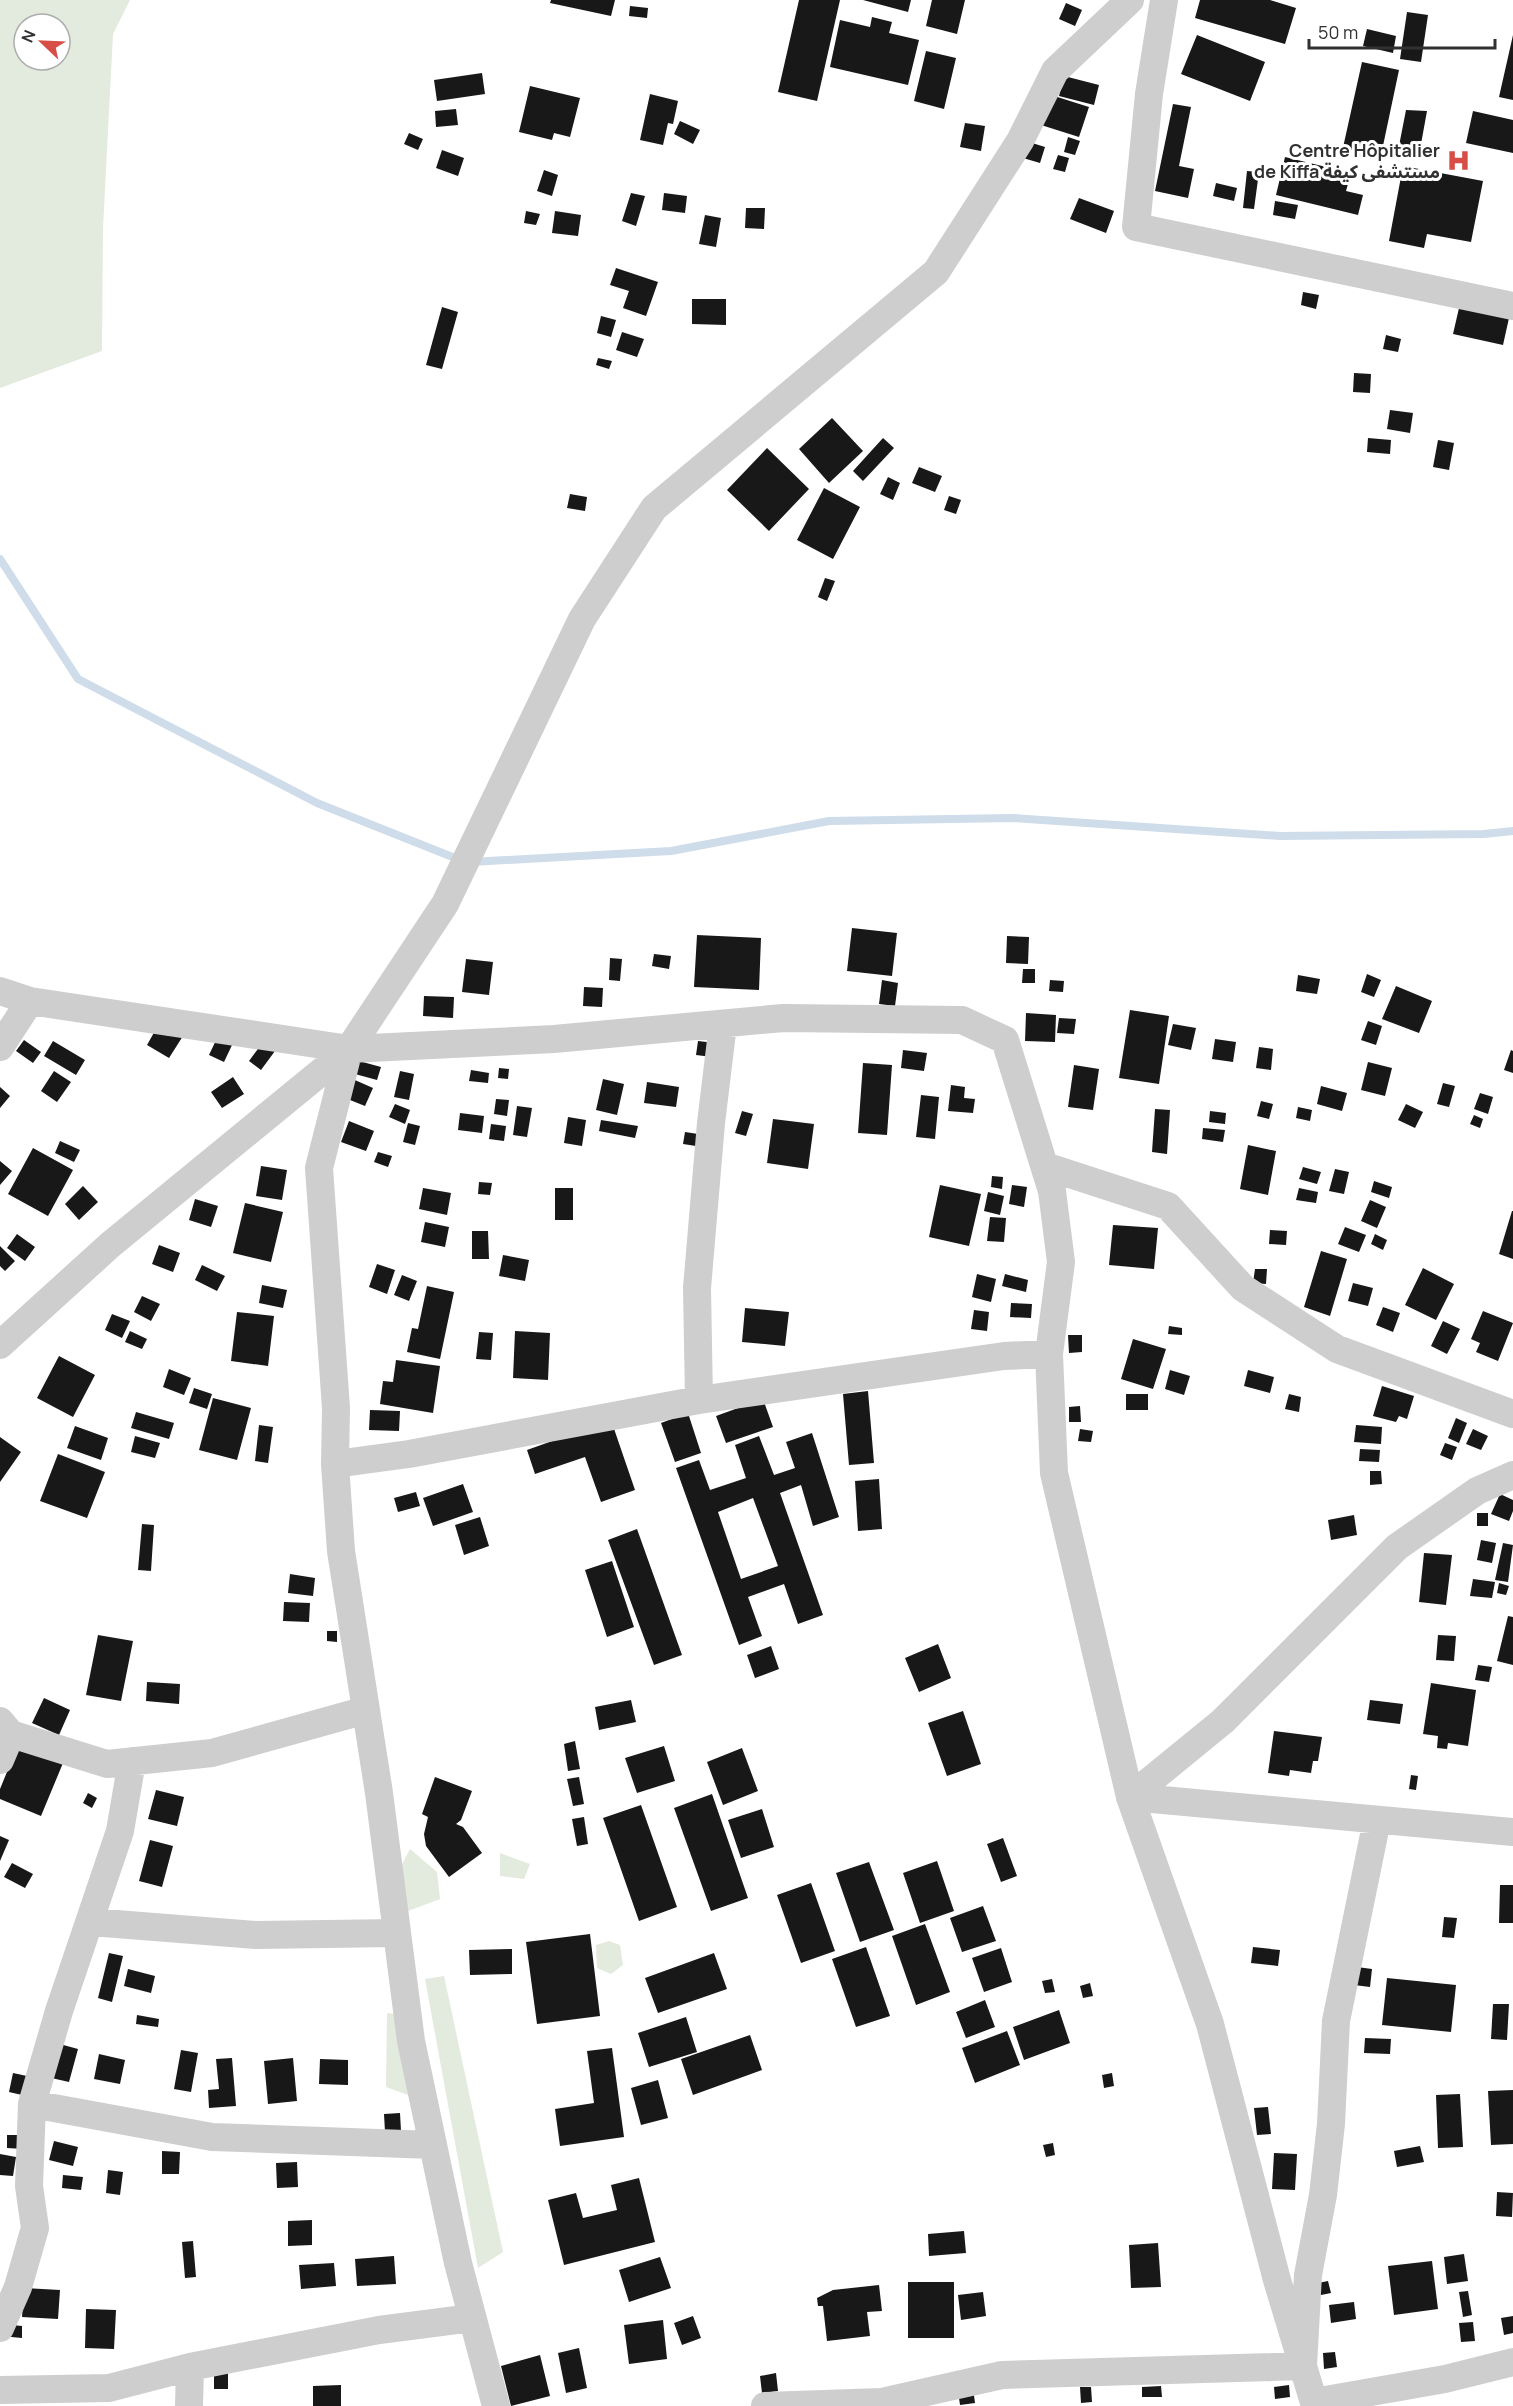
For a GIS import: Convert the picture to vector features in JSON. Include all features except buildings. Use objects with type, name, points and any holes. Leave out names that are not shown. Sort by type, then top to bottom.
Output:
[{"type":"street","points":[[0,1346],[110,1245],[349,1048],[445,904],[582,618],[654,508],[936,272],[1020,141],[1054,71],[1130,0]]},
{"type":"street","points":[[1164,0],[1149,94],[1136,227],[1513,306]]},
{"type":"street","points":[[0,991],[30,1001],[349,1048],[554,1039],[783,1018],[962,1020],[1005,1040],[1052,1191],[1061,1262],[1049,1354],[1054,1473],[1130,1797],[1210,2024],[1278,2280],[1314,2404],[1446,2379],[1513,2362]]},
{"type":"street","points":[[0,1047],[30,1001]]},
{"type":"street","points":[[699,1400],[697,1288],[711,1123],[723,1024]]},
{"type":"street","points":[[349,1048],[319,1168],[336,1408],[334,1464],[341,1551],[366,1710],[411,2041],[472,2318],[496,2406]]},
{"type":"street","points":[[1045,1166],[1168,1206],[1242,1288],[1336,1349],[1513,1414]]},
{"type":"street","points":[[334,1464],[409,1454],[699,1400],[1004,1356],[1049,1354]]},
{"type":"street","points":[[1130,1797],[1223,1721],[1397,1547],[1477,1491],[1513,1475]]},
{"type":"street","points":[[0,1761],[5,1727],[107,1764],[212,1753],[366,1710]]},
{"type":"street","points":[[0,2328],[18,2288],[35,2228],[29,2186],[32,2104],[59,2011],[120,1831],[132,1761]]},
{"type":"street","points":[[1130,1797],[1513,1832]]},
{"type":"street","points":[[1303,2366],[1308,2275],[1323,2195],[1331,2124],[1336,2021],[1377,1820]]},
{"type":"street","points":[[91,1922],[256,1935],[397,1933]]},
{"type":"street","points":[[32,2104],[212,2137],[433,2145]]},
{"type":"street","points":[[0,2390],[108,2388],[190,2367],[379,2330],[472,2318]]},
{"type":"street","points":[[765,2406],[882,2402],[1002,2375],[1303,2366]]},
{"type":"street","points":[[189,2406],[190,2367]]},
{"type":"shaded area","points":[[0,0],[130,0],[113,34],[103,228],[102,351],[0,388]]},
{"type":"shaded area","points":[[410,1849],[437,1872],[440,1899],[408,1911],[395,1878]]},
{"type":"shaded area","points":[[500,1853],[530,1864],[524,1879],[500,1876]]},
{"type":"shaded area","points":[[609,1941],[620,1945],[623,1965],[611,1974],[597,1968],[596,1945]]},
{"type":"shaded area","points":[[444,1976],[503,2252],[478,2268],[425,1979]]},
{"type":"shaded area","points":[[387,2013],[402,2015],[408,2095],[386,2087]]},
{"type":"waterway","points":[[0,559],[78,679],[317,803],[460,860]]},
{"type":"waterway","points":[[471,862],[671,851],[829,821],[1013,818],[1280,836],[1484,834],[1513,831]]},
{"type":"place","name":"Centre Hôpitalier de Kiffa مستشفى كيفة","points":[[1458,160]]}]
